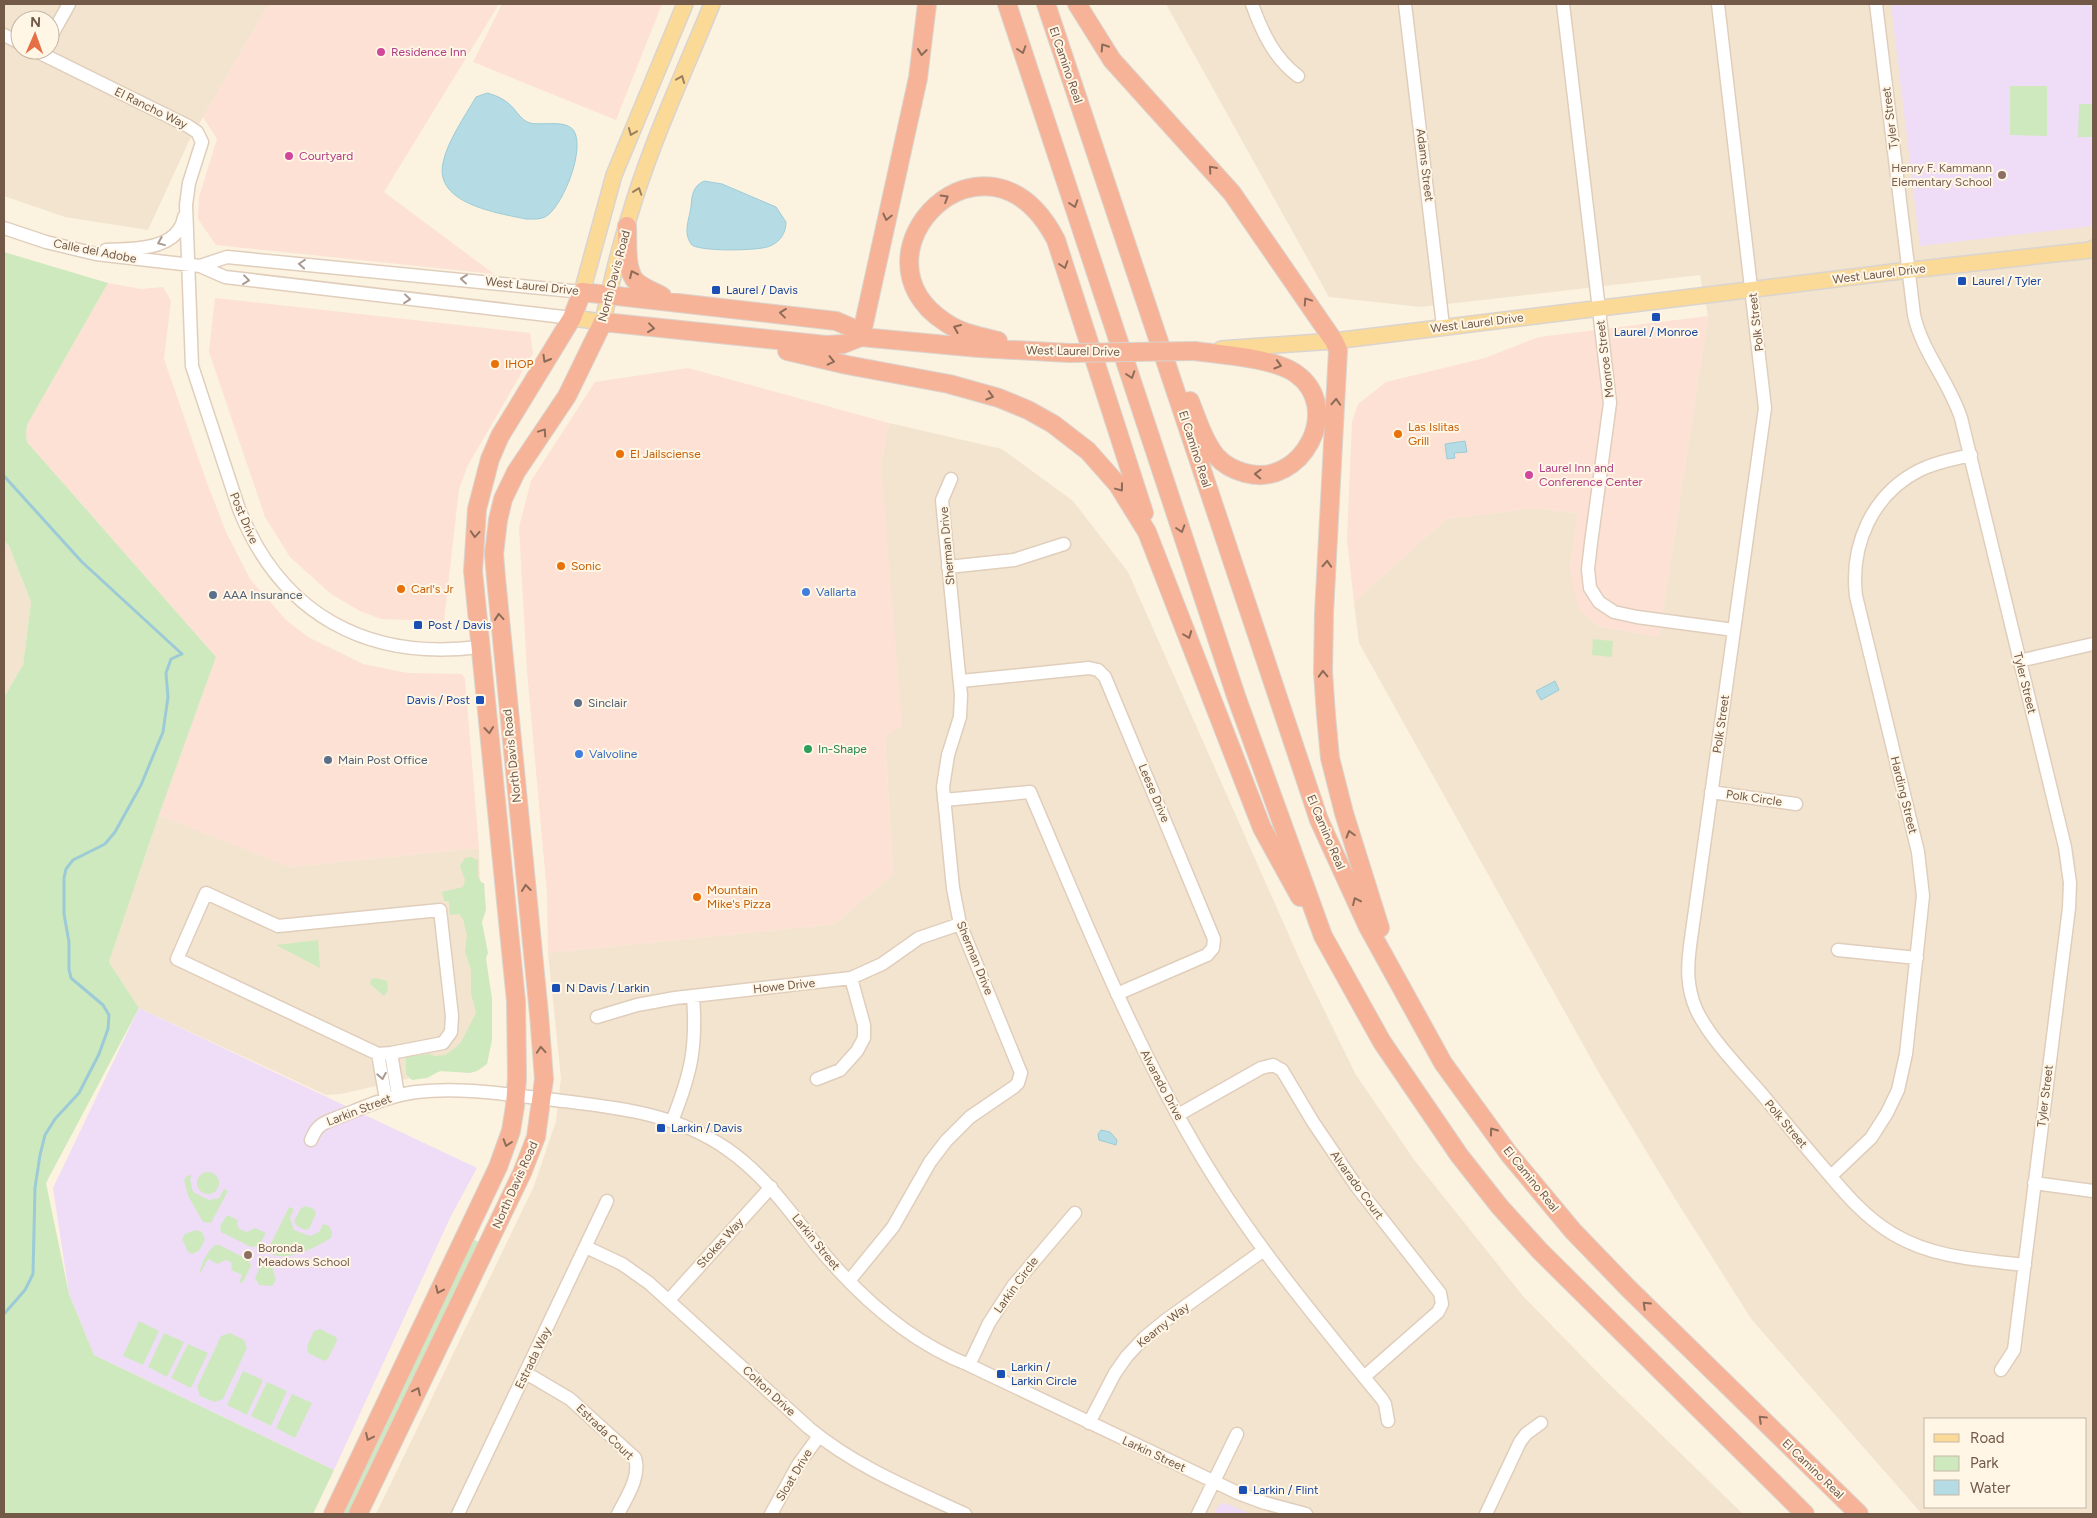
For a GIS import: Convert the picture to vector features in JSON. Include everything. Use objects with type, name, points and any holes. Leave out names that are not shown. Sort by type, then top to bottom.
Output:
[{"type":"highway","points":[[861,337],[918,78],[927,4]]},
{"type":"highway","points":[[1007,4],[1236,696],[1323,936]]},
{"type":"highway","name":"El Camino Real","points":[[1046,4],[1319,820],[1368,927],[1443,1063],[1509,1154],[1573,1231],[1628,1288],[1859,1514]]},
{"type":"highway","points":[[1077,4],[1112,60],[1232,193],[1334,341],[1338,350],[1324,613],[1323,672],[1330,758],[1366,890],[1406,996]]},
{"type":"highway","points":[[1037,351],[957,329],[935,315],[920,298],[911,272],[912,242],[916,231],[928,212],[945,198],[956,192],[979,187],[1002,190],[1024,200],[1047,223],[1056,240],[1163,569]]},
{"type":"highway","points":[[627,226],[630,268],[634,279],[642,286],[671,301]]},
{"type":"highway","name":"West Laurel Drive","points":[[582,292],[836,321],[850,326],[861,337]]},
{"type":"highway","name":"North Davis Road","points":[[333,1514],[498,1167],[511,1131],[516,1095],[515,993],[479,647],[473,571],[477,509],[490,459],[500,436],[572,318],[582,292]]},
{"type":"highway","points":[[1152,320],[1209,446],[1216,456],[1235,470],[1260,475],[1280,472],[1299,459],[1312,440],[1316,421],[1313,395],[1303,379],[1288,369],[1273,363],[1196,351]]},
{"type":"highway","name":"West Laurel Drive","points":[[603,322],[826,345],[843,344],[861,337],[1037,351],[1196,351]]},
{"type":"highway","name":"North Davis Road","points":[[358,1514],[522,1173],[536,1137],[544,1079],[504,675],[494,554],[498,520],[503,499],[516,472],[567,396],[603,322]]},
{"type":"highway","points":[[716,335],[856,366],[949,384],[999,398],[1028,410],[1053,424],[1088,451],[1118,485],[1147,532],[1163,569],[1262,828],[1382,1042],[1459,1155],[1500,1207],[1547,1258],[1805,1514]]},
{"type":"main road","name":"North Davis Road","points":[[582,292],[614,175],[685,4]]},
{"type":"main road","name":"North Davis Road","points":[[603,322],[627,226],[645,170],[712,4]]},
{"type":"main road","name":"West Laurel Drive","points":[[1196,351],[1334,341],[1907,270],[2092,250]]},
{"type":"main road","name":"West Laurel Drive","points":[[572,318],[603,322]]},
{"type":"street","points":[[60,20],[69,4]]},
{"type":"street","points":[[1252,4],[1264,33],[1278,57],[1298,76]]},
{"type":"street","name":"Adams Street","points":[[1405,4],[1443,326]]},
{"type":"street","name":"Monroe Street","points":[[1562,4],[1610,408],[1588,569],[1590,588],[1599,602],[1614,612],[1637,618],[1734,630]]},
{"type":"street","name":"Polk Street","points":[[1718,4],[1765,408],[1688,965],[1691,995],[1696,1010],[1710,1032],[1831,1176],[1870,1217],[1893,1234],[1912,1244],[1953,1256],[2025,1265]]},
{"type":"street","name":"Tyler Street","points":[[1876,4],[1907,270],[1914,314],[1919,334],[1927,351],[1955,400],[1971,455],[2019,662],[2065,847],[2070,883],[2069,908],[2014,1350],[2001,1370]]},
{"type":"street","name":"El Rancho Way","points":[[57,60],[197,132],[202,138],[202,148],[189,183],[186,205],[194,266]]},
{"type":"street","points":[[69,248],[120,249],[158,244],[172,237],[180,228],[186,205]]},
{"type":"street","name":"Calle del Adobe","points":[[4,228],[69,248],[126,258],[194,266]]},
{"type":"street","name":"West Laurel Drive","points":[[194,266],[227,257],[582,292]]},
{"type":"street","name":"West Laurel Drive","points":[[194,266],[225,277],[572,318]]},
{"type":"street","name":"Post Drive","points":[[194,266],[192,366],[239,509],[253,542],[269,566],[304,603],[339,627],[363,637],[390,645],[428,650],[479,647]]},
{"type":"street","name":"Harding Street","points":[[1831,1176],[1871,1138],[1895,1098],[1904,1064],[1923,896],[1920,865],[1858,604],[1855,565],[1861,539],[1869,520],[1892,490],[1921,470],[1971,455]]},
{"type":"street","name":"Sherman Drive","points":[[849,1281],[887,1237],[905,1209],[930,1162],[946,1141],[970,1117],[1014,1087],[1020,1078],[1020,1067],[960,924],[952,888],[944,800],[945,766],[960,717],[961,681],[942,500],[951,479]]},
{"type":"street","points":[[948,567],[1014,560],[1064,544]]},
{"type":"street","points":[[2019,662],[2093,644]]},
{"type":"street","name":"Leese Drive","points":[[961,681],[1089,668],[1098,670],[1107,681],[1214,939],[1213,948],[1207,955],[1117,994]]},
{"type":"street","name":"Alvarado Drive","points":[[944,800],[1030,792],[1117,994],[1178,1115],[1212,1173],[1264,1250],[1315,1318],[1385,1404],[1388,1421]]},
{"type":"street","name":"Polk Circle","points":[[1712,792],[1796,804]]},
{"type":"street","points":[[206,893],[278,926],[440,910],[452,1016],[451,1032],[448,1038],[437,1046],[384,1053],[177,959],[206,893]]},
{"type":"street","name":"Howe Drive","points":[[597,1017],[650,1002],[850,978],[882,964],[919,938],[960,924]]},
{"type":"street","points":[[1838,950],[1917,958]]},
{"type":"street","points":[[817,1080],[840,1070],[857,1051],[864,1038],[864,1024],[850,978]]},
{"type":"street","points":[[672,1121],[686,1084],[693,1058],[695,1033],[693,996]]},
{"type":"street","points":[[384,1053],[392,1097]]},
{"type":"street","name":"Alvarado Court","points":[[1178,1115],[1265,1066],[1278,1067],[1285,1074],[1313,1122],[1357,1187],[1440,1293],[1442,1304],[1438,1312],[1364,1377]]},
{"type":"street","name":"Larkin Street","points":[[311,1140],[319,1126],[392,1097],[453,1090],[516,1095],[635,1110],[672,1121],[696,1131],[727,1149],[748,1165],[772,1187],[818,1247],[849,1281],[889,1318],[947,1356],[1213,1482],[1266,1504],[1306,1514]]},
{"type":"street","points":[[2034,1183],[2093,1191]]},
{"type":"street","name":"Stokes Way","points":[[669,1300],[772,1187]]},
{"type":"street","name":"Estrada Way","points":[[458,1514],[607,1201]]},
{"type":"street","name":"Larkin Circle","points":[[969,1365],[989,1323],[1009,1292],[1037,1256],[1075,1213]]},
{"type":"street","name":"Colton Drive","points":[[586,1247],[629,1269],[669,1300],[819,1436],[868,1469],[965,1514]]},
{"type":"street","name":"Kearny Way","points":[[1089,1423],[1115,1373],[1127,1356],[1144,1338],[1166,1320],[1264,1250]]},
{"type":"street","name":"Estrada Court","points":[[526,1373],[570,1399],[635,1458],[637,1464],[635,1478],[618,1514]]},
{"type":"street","points":[[1486,1514],[1520,1442],[1526,1434],[1541,1423]]},
{"type":"street","points":[[1198,1514],[1236,1434]]},
{"type":"street","name":"Sloat Drive","points":[[771,1514],[790,1478],[819,1436]]},
{"type":"shaded area","points":[[4,4],[269,4],[188,143],[148,230],[65,217],[4,196]]},
{"type":"shaded area","points":[[269,4],[499,4],[384,192],[494,274],[216,245],[198,219],[199,197],[217,139],[203,117]]},
{"type":"shaded area","points":[[502,4],[662,4],[616,120],[473,62]]},
{"type":"shaded area","points":[[1166,4],[2093,4],[2093,1514],[1922,1514],[1752,1320],[1674,1197],[1599,1073],[1359,643],[1354,602],[1446,519],[1533,508],[1578,513],[1570,566],[1598,626],[1659,637],[1708,316],[1700,275],[1421,307],[1329,297]]},
{"type":"shaded area","name":"Henry F. Kammann Elementary School","points":[[1891,4],[2093,4],[2093,226],[1920,246]]},
{"type":"shaded area","points":[[108,283],[141,289],[163,287],[171,301],[164,359],[207,483],[226,532],[250,579],[286,620],[308,637],[363,664],[408,673],[462,674],[465,679],[479,848],[289,867],[159,815],[216,657],[27,442],[26,433],[27,425]]},
{"type":"shaded area","points":[[215,298],[530,333],[533,353],[468,465],[459,489],[444,621],[381,619],[360,611],[331,594],[290,557],[265,517],[209,352]]},
{"type":"shaded area","points":[[1708,316],[1659,637],[1598,626],[1582,613],[1576,601],[1570,566],[1578,513],[1533,508],[1446,519],[1354,602],[1347,540],[1352,422],[1358,404],[1386,382],[1485,358],[1539,337]]},
{"type":"shaded area","points":[[688,368],[889,423],[881,462],[902,726],[885,737],[893,874],[835,924],[548,953],[547,893],[527,671],[519,527],[531,481],[595,382]]},
{"type":"shaded area","points":[[889,423],[1002,449],[1073,501],[1128,572],[1303,967],[1356,1075],[1415,1161],[1523,1296],[1604,1379],[1743,1514],[376,1514],[534,1186],[556,1121],[561,1078],[548,953],[835,924],[893,874],[885,736],[881,462]]},
{"type":"shaded area","points":[[4,541],[9,546],[31,602],[23,665],[4,697]]},
{"type":"shaded area","points":[[159,815],[290,867],[479,848],[484,1046],[460,1067],[341,1094],[326,1095],[139,1008],[109,962]]},
{"type":"shaded area","name":"Boronda Meadows School","points":[[139,1008],[477,1168],[451,1216],[334,1470],[94,1355],[69,1294],[53,1188]]},
{"type":"shaded area","points":[[1223,1503],[1252,1514],[1214,1514],[1218,1506]]},
{"type":"green space","points":[[2010,86],[2047,86],[2047,136],[2010,135]]},
{"type":"green space","points":[[2079,104],[2093,104],[2093,137],[2078,137]]},
{"type":"green space","points":[[4,252],[108,283],[27,425],[27,442],[216,657],[109,962],[139,1008],[46,1183],[69,1294],[94,1355],[334,1470],[313,1514],[4,1514],[4,697],[23,665],[31,602],[9,546],[4,541]]},
{"type":"green space","points":[[1593,639],[1613,641],[1612,657],[1592,655]]},
{"type":"green space","points":[[471,857],[478,860],[478,877],[484,883],[486,910],[482,922],[488,953],[486,958],[492,999],[492,1040],[487,1064],[477,1071],[470,1073],[440,1071],[427,1078],[412,1080],[406,1074],[406,1057],[429,1054],[435,1056],[445,1055],[461,1042],[476,1013],[471,993],[471,970],[465,952],[467,935],[463,919],[459,914],[450,915],[449,901],[444,901],[442,892],[463,887],[465,880],[460,866],[465,858]]},
{"type":"green space","points":[[318,940],[320,968],[276,945]]},
{"type":"green space","points":[[376,978],[387,981],[388,990],[384,996],[370,984],[371,979]]},
{"type":"green space","points":[[208,1172],[216,1175],[219,1183],[216,1191],[208,1194],[200,1191],[197,1183],[200,1175]]},
{"type":"green space","points":[[192,1175],[190,1179],[193,1192],[209,1200],[219,1198],[224,1189],[228,1191],[211,1223],[203,1222],[188,1196],[184,1180],[187,1176]]},
{"type":"green space","points":[[306,1206],[314,1209],[316,1214],[309,1229],[305,1230],[297,1226],[294,1221],[301,1208]]},
{"type":"green space","points":[[289,1207],[294,1209],[290,1218],[294,1230],[310,1236],[319,1232],[323,1224],[329,1226],[332,1232],[331,1238],[296,1254],[288,1256],[273,1255],[269,1250],[270,1245]]},
{"type":"green space","points":[[227,1215],[238,1220],[239,1229],[247,1232],[255,1228],[266,1233],[259,1246],[251,1247],[221,1232],[220,1226]]},
{"type":"green space","points":[[196,1230],[202,1232],[205,1240],[199,1251],[192,1254],[188,1252],[182,1239],[185,1234]]},
{"type":"green space","points":[[472,1239],[479,1242],[351,1514],[342,1514]]},
{"type":"green space","points":[[215,1245],[219,1245],[249,1260],[251,1266],[243,1282],[239,1283],[242,1275],[231,1270],[231,1262],[225,1260],[218,1264],[208,1259],[200,1274],[204,1259]]},
{"type":"green space","points":[[267,1263],[272,1266],[276,1280],[272,1286],[259,1285],[255,1278],[261,1265]]},
{"type":"green space","points":[[139,1321],[159,1331],[143,1365],[123,1356]]},
{"type":"green space","points":[[320,1329],[336,1337],[337,1341],[328,1359],[324,1361],[308,1353],[307,1346],[314,1331]]},
{"type":"green space","points":[[164,1333],[184,1342],[167,1377],[148,1367]]},
{"type":"green space","points":[[230,1333],[244,1340],[247,1348],[223,1399],[214,1402],[200,1396],[197,1387],[221,1336]]},
{"type":"green space","points":[[188,1344],[208,1353],[191,1388],[171,1378]]},
{"type":"green space","points":[[243,1371],[263,1380],[247,1415],[227,1405]]},
{"type":"green space","points":[[267,1382],[287,1391],[271,1426],[251,1416]]},
{"type":"green space","points":[[292,1394],[312,1403],[295,1438],[276,1428]]},
{"type":"water","points":[[487,93],[506,101],[527,122],[566,125],[574,131],[577,140],[577,150],[571,175],[560,199],[546,217],[526,219],[485,209],[458,197],[448,188],[443,177],[445,155],[452,138],[476,97]]},
{"type":"water","points":[[704,181],[722,184],[776,207],[786,222],[782,237],[777,242],[764,248],[729,250],[695,247],[691,244],[687,235],[687,226],[692,196],[697,186]]},
{"type":"water","points":[[1465,441],[1467,452],[1454,453],[1455,458],[1447,459],[1445,444]]},
{"type":"water","points":[[1555,681],[1559,690],[1541,700],[1536,691]]},
{"type":"water","points":[[1101,1130],[1110,1132],[1117,1140],[1116,1145],[1099,1140],[1098,1134]]},
{"type":"waterway","points":[[4,476],[82,562],[182,654],[171,659],[166,673],[168,697],[163,732],[141,785],[115,832],[105,844],[73,860],[66,869],[64,878],[64,914],[69,942],[71,978],[103,1005],[109,1015],[108,1029],[99,1054],[79,1093],[55,1119],[45,1135],[35,1188],[33,1274],[25,1290],[4,1314]]},
{"type":"place","name":"Residence Inn","points":[[381,52]]},
{"type":"place","name":"Courtyard","points":[[289,156]]},
{"type":"place","name":"Henry F. Kammann Elementary School","points":[[2002,175]]},
{"type":"place","name":"Laurel / Tyler","points":[[1962,281]]},
{"type":"place","name":"Laurel / Davis","points":[[716,290]]},
{"type":"place","name":"Laurel / Monroe","points":[[1656,317]]},
{"type":"place","name":"IHOP","points":[[495,364]]},
{"type":"place","name":"Las Islitas Grill","points":[[1398,434]]},
{"type":"place","name":"El Jailsciense","points":[[620,454]]},
{"type":"place","name":"Laurel Inn and Conference Center","points":[[1529,475]]},
{"type":"place","name":"Sonic","points":[[561,566]]},
{"type":"place","name":"Carl's Jr","points":[[401,589]]},
{"type":"place","name":"Vallarta","points":[[806,592]]},
{"type":"place","name":"AAA Insurance","points":[[213,595]]},
{"type":"place","name":"Post / Davis","points":[[418,625]]},
{"type":"place","name":"Davis / Post","points":[[480,700]]},
{"type":"place","name":"Sinclair","points":[[578,703]]},
{"type":"place","name":"In-Shape","points":[[808,749]]},
{"type":"place","name":"Valvoline","points":[[579,754]]},
{"type":"place","name":"Main Post Office","points":[[328,760]]},
{"type":"place","name":"Mountain Mike's Pizza","points":[[697,897]]},
{"type":"place","name":"N Davis / Larkin","points":[[556,988]]},
{"type":"place","name":"Larkin / Davis","points":[[661,1128]]},
{"type":"place","name":"Boronda Meadows School","points":[[248,1255]]},
{"type":"place","name":"Larkin / Larkin Circle","points":[[1001,1374]]},
{"type":"place","name":"Larkin / Flint","points":[[1243,1490]]}]
